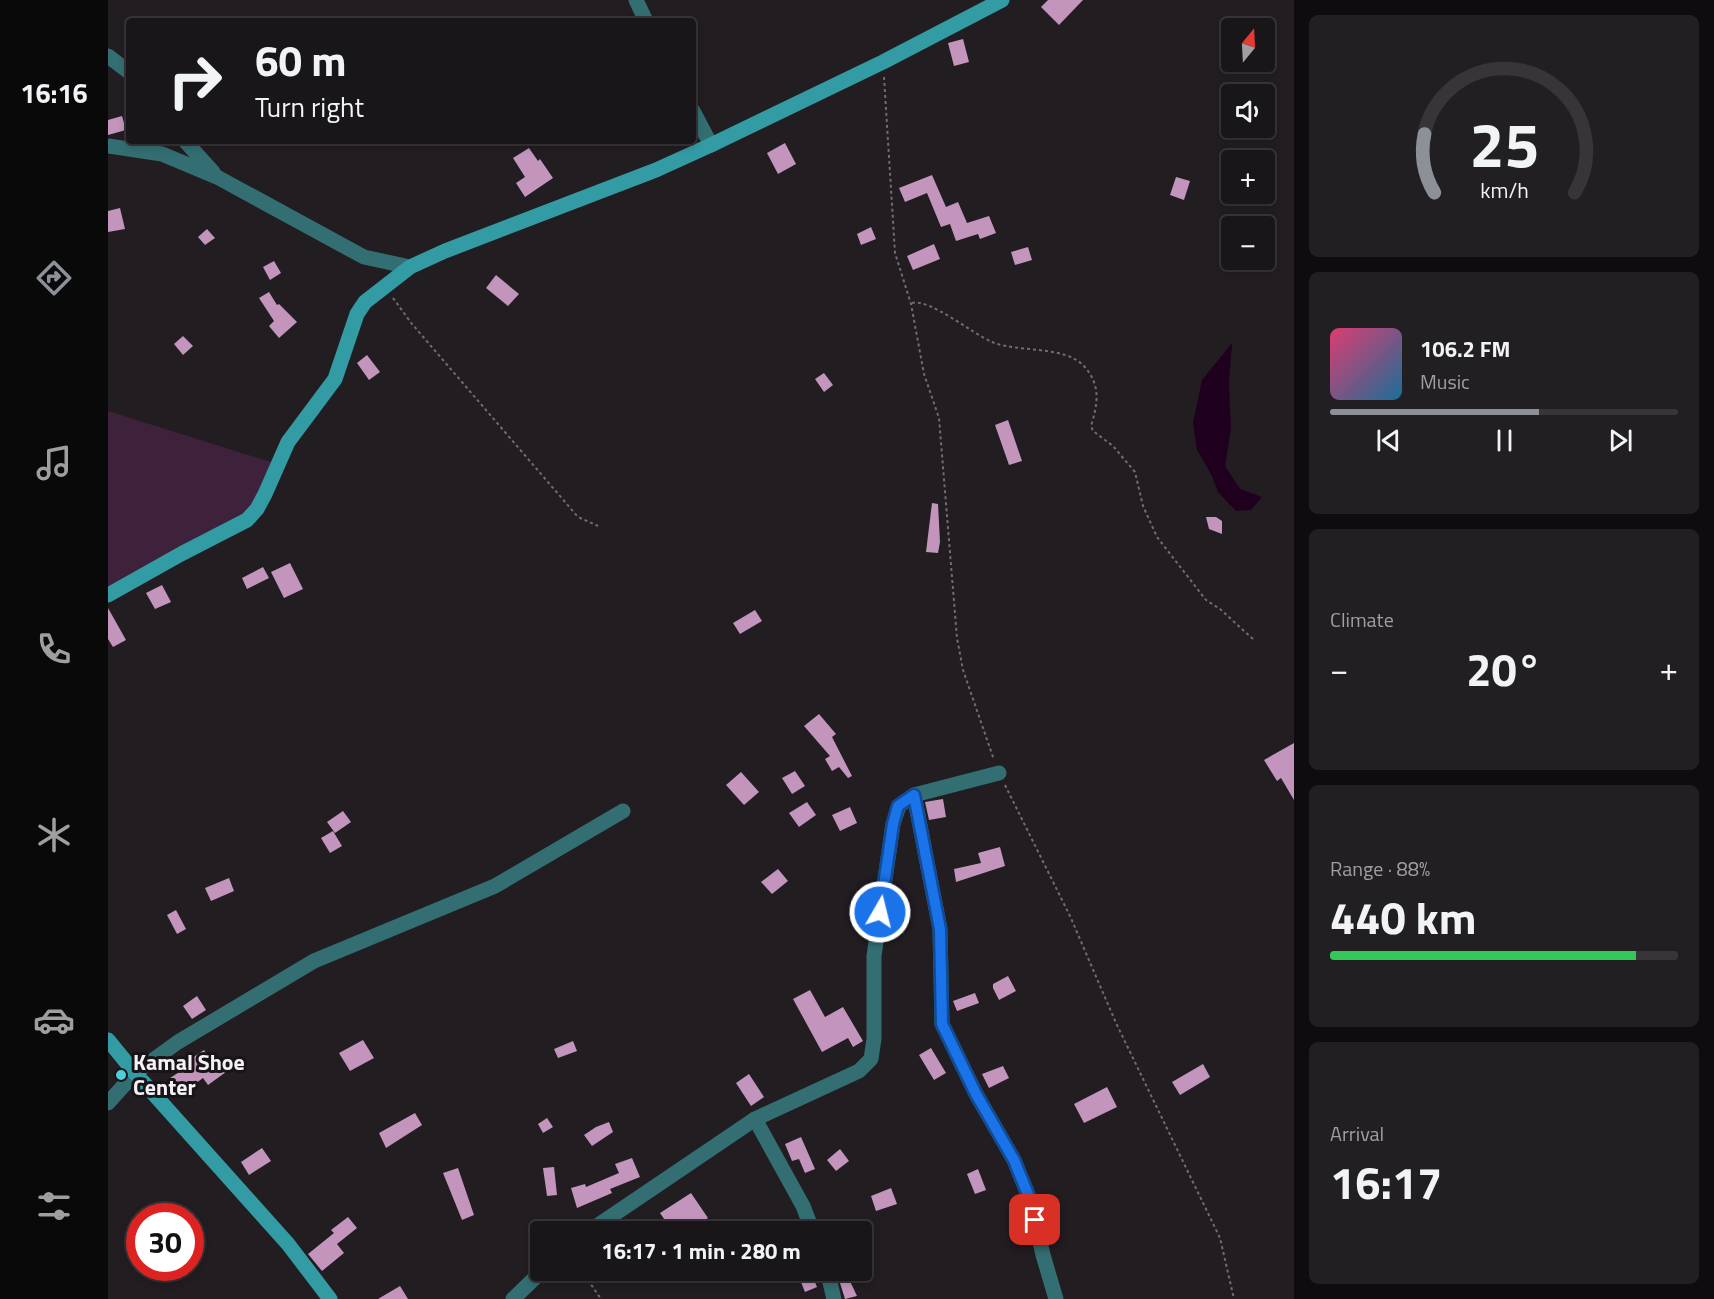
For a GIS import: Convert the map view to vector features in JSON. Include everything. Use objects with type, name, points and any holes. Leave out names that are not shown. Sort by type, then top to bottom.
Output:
[{"type":"main road","points":[[108,595],[247,520],[258,508],[288,442],[335,379],[357,314],[365,302],[411,267],[445,251],[656,170],[883,62],[1002,0]]},
{"type":"main road","points":[[108,1040],[288,1244],[330,1299]]},
{"type":"street","points":[[636,0],[645,18]]},
{"type":"street","points":[[108,56],[126,70]]},
{"type":"street","points":[[696,117],[711,145]]},
{"type":"street","points":[[187,144],[217,177]]},
{"type":"street","points":[[108,146],[162,154],[217,177],[364,258],[411,267]]},
{"type":"street","points":[[604,1221],[754,1119],[859,1071],[871,1059],[874,1039],[874,956],[893,824],[898,806],[914,795],[999,773]]},
{"type":"street","points":[[914,795],[940,929],[942,1024],[976,1094],[1014,1160],[1031,1202],[1056,1299]]},
{"type":"street","points":[[108,1103],[135,1073],[178,1042],[314,961],[495,886],[623,811]]},
{"type":"street","points":[[754,1119],[803,1206],[809,1221]]},
{"type":"street","points":[[513,1299],[532,1281]]},
{"type":"street","points":[[830,1281],[834,1299]]},
{"type":"path","points":[[883,62],[895,253],[911,304],[924,374],[939,418],[957,638],[963,670],[999,773],[1070,916],[1116,1023],[1220,1238],[1234,1299]]},
{"type":"path","points":[[384,286],[412,324],[578,517],[598,526]]},
{"type":"path","points":[[911,304],[917,302],[933,308],[994,343],[1016,349],[1061,353],[1082,364],[1093,377],[1097,388],[1097,405],[1090,426],[1093,431],[1113,446],[1135,472],[1143,506],[1157,537],[1206,600],[1220,609],[1254,640]]},
{"type":"path","points":[[589,1281],[601,1299]]},
{"type":"shaded area","points":[[1232,343],[1229,384],[1231,429],[1225,466],[1240,489],[1262,497],[1251,510],[1236,511],[1218,492],[1197,450],[1193,423],[1202,380]]},
{"type":"shaded area","points":[[108,411],[277,464],[257,509],[108,595]]},
{"type":"building","points":[[1048,0],[1083,0],[1059,25],[1041,7]]},
{"type":"building","points":[[963,39],[969,62],[954,66],[948,43]]},
{"type":"building","points":[[122,116],[126,130],[108,135],[108,120]]},
{"type":"building","points":[[785,143],[796,164],[778,174],[767,153]]},
{"type":"building","points":[[529,148],[553,178],[525,197],[516,183],[525,177],[513,158]]},
{"type":"building","points":[[932,175],[946,207],[958,202],[967,223],[989,216],[996,233],[980,239],[978,234],[956,241],[950,224],[941,227],[927,193],[905,202],[899,188]]},
{"type":"building","points":[[1176,177],[1190,181],[1184,200],[1170,195]]},
{"type":"building","points":[[120,208],[125,229],[108,232],[108,211]]},
{"type":"building","points":[[871,227],[876,239],[861,245],[857,234]]},
{"type":"building","points":[[207,229],[215,238],[205,245],[198,237]]},
{"type":"building","points":[[934,244],[940,259],[913,270],[907,256]]},
{"type":"building","points":[[1028,247],[1032,260],[1015,265],[1011,252]]},
{"type":"building","points":[[274,261],[281,273],[270,280],[263,267]]},
{"type":"building","points":[[496,275],[519,294],[508,306],[486,288]]},
{"type":"building","points":[[269,292],[277,305],[279,304],[297,322],[279,338],[269,326],[274,321],[259,298]]},
{"type":"building","points":[[183,336],[193,346],[183,355],[174,344]]},
{"type":"building","points":[[367,355],[380,372],[369,380],[357,363]]},
{"type":"building","points":[[824,373],[833,385],[824,392],[815,379]]},
{"type":"building","points":[[1008,420],[1022,461],[1009,465],[995,425]]},
{"type":"building","points":[[932,503],[938,504],[940,542],[938,553],[926,552]]},
{"type":"building","points":[[1206,517],[1216,517],[1222,521],[1222,534],[1209,529]]},
{"type":"building","points":[[290,563],[303,589],[284,598],[271,572]]},
{"type":"building","points":[[263,567],[269,578],[247,589],[242,578]]},
{"type":"building","points":[[162,585],[171,602],[155,609],[146,593]]},
{"type":"building","points":[[108,608],[126,640],[113,647],[108,639]]},
{"type":"building","points":[[755,610],[762,621],[740,634],[733,623]]},
{"type":"building","points":[[819,714],[836,734],[832,737],[852,776],[848,778],[839,767],[832,771],[825,759],[830,756],[804,726]]},
{"type":"building","points":[[1294,743],[1294,800],[1281,778],[1277,781],[1264,760]]},
{"type":"building","points":[[795,771],[805,786],[792,794],[782,778]]},
{"type":"building","points":[[741,772],[759,792],[744,805],[726,785]]},
{"type":"building","points":[[943,799],[946,817],[929,820],[925,802]]},
{"type":"building","points":[[807,802],[816,815],[799,827],[789,813]]},
{"type":"building","points":[[850,807],[857,823],[840,831],[832,815]]},
{"type":"building","points":[[343,811],[351,822],[335,833],[327,822]]},
{"type":"building","points":[[333,831],[342,846],[330,853],[321,838]]},
{"type":"building","points":[[1000,847],[1005,866],[956,882],[954,869],[981,863],[978,853]]},
{"type":"building","points":[[778,869],[788,881],[772,894],[761,882]]},
{"type":"building","points":[[229,878],[234,891],[211,901],[205,888]]},
{"type":"building","points":[[176,910],[186,929],[177,934],[167,915]]},
{"type":"building","points":[[1008,976],[1016,991],[999,1000],[993,984]]},
{"type":"building","points":[[810,990],[825,1017],[843,1007],[863,1041],[853,1047],[848,1038],[822,1052],[793,999]]},
{"type":"building","points":[[975,993],[979,1003],[957,1011],[953,1001]]},
{"type":"building","points":[[197,996],[206,1010],[192,1019],[183,1006]]},
{"type":"building","points":[[363,1040],[374,1058],[350,1071],[339,1053]]},
{"type":"building","points":[[573,1041],[577,1051],[558,1058],[554,1049]]},
{"type":"building","points":[[931,1048],[946,1073],[934,1080],[919,1055]]},
{"type":"building","points":[[204,1050],[214,1065],[219,1062],[226,1072],[208,1085],[203,1078],[181,1094],[170,1078],[192,1064],[189,1060]]},
{"type":"building","points":[[1203,1064],[1210,1077],[1180,1095],[1172,1082]]},
{"type":"building","points":[[1003,1066],[1009,1078],[989,1088],[982,1074]]},
{"type":"building","points":[[749,1074],[764,1097],[751,1106],[736,1083]]},
{"type":"building","points":[[1107,1087],[1117,1107],[1084,1123],[1074,1104]]},
{"type":"building","points":[[415,1113],[422,1125],[386,1148],[379,1133]]},
{"type":"building","points":[[547,1118],[553,1127],[543,1133],[538,1124]]},
{"type":"building","points":[[609,1122],[613,1132],[592,1146],[584,1135]]},
{"type":"building","points":[[801,1137],[815,1169],[805,1173],[799,1159],[792,1161],[785,1144]]},
{"type":"building","points":[[262,1148],[271,1161],[249,1175],[241,1162]]},
{"type":"building","points":[[840,1149],[849,1161],[836,1171],[827,1160]]},
{"type":"building","points":[[632,1158],[640,1177],[610,1189],[612,1193],[577,1208],[571,1188],[585,1184],[586,1187],[619,1173],[615,1164]]},
{"type":"building","points":[[554,1167],[557,1195],[547,1196],[543,1168]]},
{"type":"building","points":[[458,1168],[474,1215],[462,1220],[443,1173]]},
{"type":"building","points":[[978,1169],[986,1190],[975,1194],[967,1174]]},
{"type":"building","points":[[891,1188],[897,1204],[876,1211],[871,1196]]},
{"type":"building","points":[[691,1193],[708,1218],[703,1221],[665,1221],[660,1213]]},
{"type":"building","points":[[348,1217],[357,1228],[337,1244],[344,1253],[322,1271],[308,1254],[334,1233],[331,1230]]},
{"type":"building","points":[[800,1281],[815,1281],[817,1287],[805,1292]]},
{"type":"building","points":[[850,1281],[857,1296],[845,1299],[840,1283]]},
{"type":"building","points":[[400,1286],[408,1299],[378,1299]]},
{"type":"place","name":"Kamal Shoe Center","points":[[121,1075]]},
{"type":"route","points":[[880,912],[893,824],[898,806],[914,795],[940,929],[942,1024],[976,1094],[1014,1160],[1031,1202],[1035,1220]]}]
